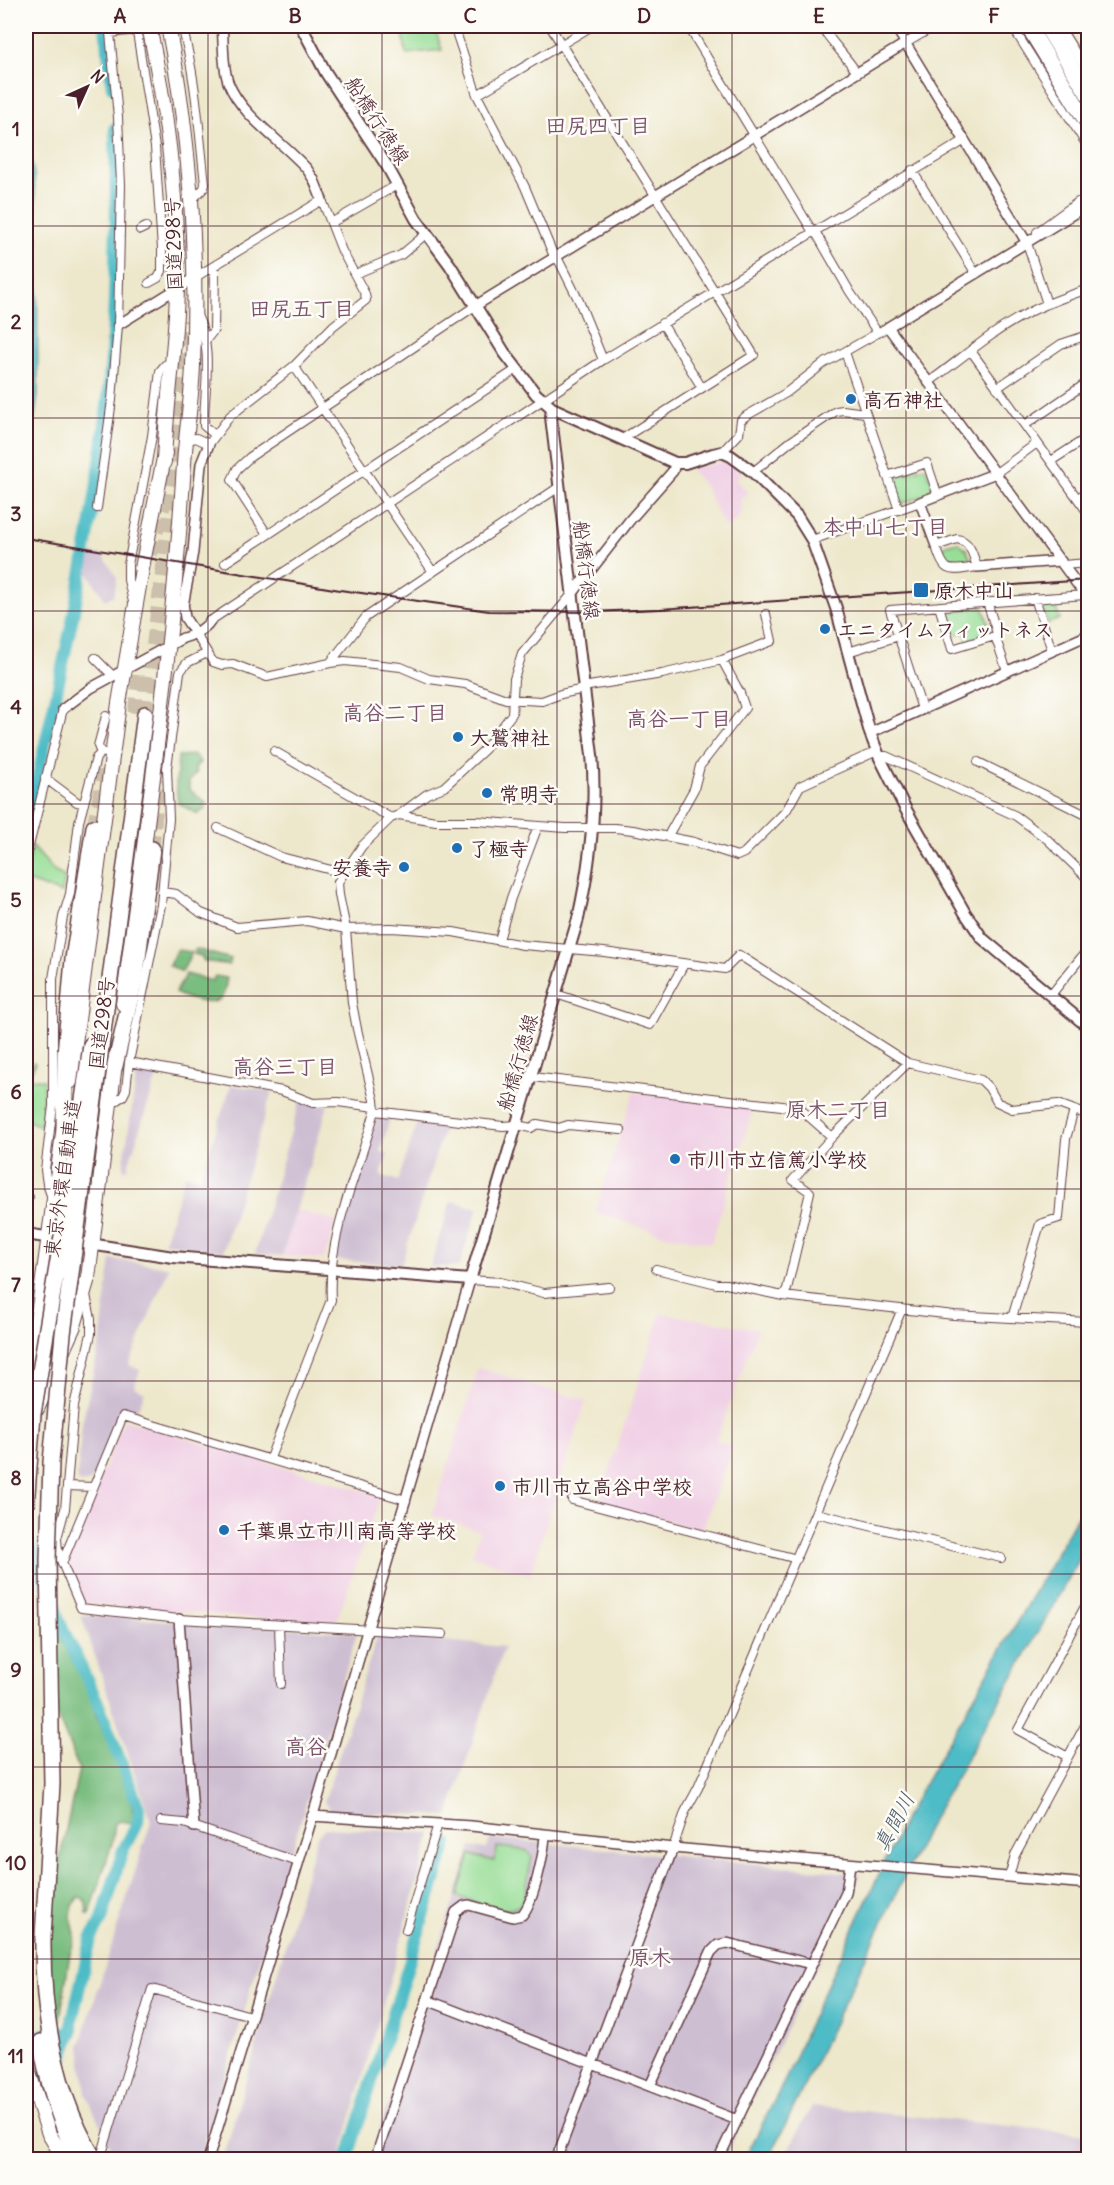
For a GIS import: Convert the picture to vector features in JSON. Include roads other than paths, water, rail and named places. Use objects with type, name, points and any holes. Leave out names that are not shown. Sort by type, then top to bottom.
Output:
[{"type":"highway","name":"国道298号","points":[[162,704],[166,681],[170,555],[192,393],[195,311],[192,200],[180,93],[168,26]]},
{"type":"highway","points":[[1028,26],[1089,124]]},
{"type":"highway","points":[[1046,26],[1089,94]]},
{"type":"highway","name":"国道298号","points":[[26,1381],[29,1343],[49,1238],[64,1128],[112,718],[153,552],[164,478],[177,288],[174,224],[167,134],[141,27]]},
{"type":"highway","name":"国道298号","points":[[123,671],[165,453]]},
{"type":"highway","name":"国道298号","points":[[26,1445],[35,1415],[74,1326],[85,1290],[93,1245],[111,1105],[122,1064],[167,647]]},
{"type":"highway","name":"東京外環自動車道","points":[[43,1937],[52,1784],[48,1570],[51,1462],[77,1182],[140,714]]},
{"type":"highway","points":[[64,1128],[67,1024],[73,959],[94,827]]},
{"type":"highway","points":[[122,1064],[152,849]]},
{"type":"highway","name":"東京外環自動車道","points":[[26,1506],[33,1414],[77,1182]]},
{"type":"highway","points":[[43,1937],[39,2009],[41,2042],[46,2074],[55,2107],[76,2160]]},
{"type":"highway","points":[[43,1937],[44,1994],[57,2072],[72,2117],[95,2160]]},
{"type":"highway","points":[[26,2064],[41,2113],[54,2144],[65,2160]]},
{"type":"highway","points":[[41,2113],[58,2141],[76,2160]]},
{"type":"main road","name":"船橋行徳線","points":[[301,26],[326,73],[378,151],[416,219],[517,369],[542,400],[552,408],[675,463]]},
{"type":"main road","name":"船橋行徳線","points":[[470,1280],[570,949],[584,893],[592,829],[594,778],[551,417],[552,408]]},
{"type":"main road","points":[[675,463],[685,463],[723,452],[753,472],[797,516],[812,540],[836,608],[870,733],[905,808],[979,933],[1000,955],[1089,1027]]},
{"type":"main road","points":[[26,1234],[173,1257],[470,1280]]},
{"type":"street","points":[[182,26],[197,101],[205,184],[192,200]]},
{"type":"street","points":[[222,26],[226,75],[231,89],[245,109],[307,169],[314,180],[366,300],[333,326],[294,366],[230,416],[212,440],[201,464],[194,530],[184,573],[183,606],[185,618],[213,662],[233,664],[267,677],[345,661],[401,667],[429,679],[479,687],[498,697],[542,701],[583,688],[722,660],[772,641],[766,614]]},
{"type":"street","points":[[454,26],[477,96],[525,187],[556,258],[583,310],[603,360]]},
{"type":"street","points":[[550,26],[754,354],[622,439]]},
{"type":"street","points":[[477,96],[592,26]]},
{"type":"street","points":[[688,26],[878,333]]},
{"type":"street","points":[[821,26],[833,45],[844,53],[856,73]]},
{"type":"street","points":[[895,26],[1027,243],[1047,304]]},
{"type":"street","points":[[267,534],[232,480],[250,457],[476,306],[935,26]]},
{"type":"street","points":[[1012,26],[1089,147]]},
{"type":"street","points":[[1059,26],[1089,73]]},
{"type":"street","points":[[97,508],[112,400],[118,325],[121,184],[118,117],[110,33],[141,27],[155,147],[162,271],[149,284]]},
{"type":"street","points":[[26,858],[63,709],[91,688],[194,632],[603,360],[912,170],[965,140]]},
{"type":"street","points":[[912,170],[976,274]]},
{"type":"street","points":[[331,223],[397,185]]},
{"type":"street","points":[[118,325],[322,200]]},
{"type":"street","points":[[1027,243],[1030,236],[1078,202]]},
{"type":"street","points":[[723,452],[739,434],[741,420],[777,399],[823,364],[1089,205]]},
{"type":"street","points":[[160,216],[167,216],[174,224]]},
{"type":"street","points":[[354,274],[401,255],[426,234]]},
{"type":"street","points":[[206,340],[213,333],[214,327],[214,272]]},
{"type":"street","points":[[929,382],[1003,327],[1047,304],[1089,289]]},
{"type":"street","points":[[195,311],[206,340],[207,382],[204,426],[212,440]]},
{"type":"street","points":[[662,324],[702,387]]},
{"type":"street","points":[[888,327],[1087,597]]},
{"type":"street","points":[[997,388],[1061,344],[1089,334]]},
{"type":"street","points":[[971,351],[1089,513]]},
{"type":"street","points":[[845,352],[899,510]]},
{"type":"street","points":[[135,609],[128,580],[128,565],[152,436],[160,371],[165,365],[173,363]]},
{"type":"street","points":[[294,366],[433,572]]},
{"type":"street","points":[[225,563],[517,369]]},
{"type":"street","points":[[1025,425],[1089,382]]},
{"type":"street","points":[[753,472],[790,442],[836,411],[865,413]]},
{"type":"street","points":[[1051,461],[1089,437]]},
{"type":"street","points":[[187,440],[196,438],[212,440]]},
{"type":"street","points":[[812,540],[996,473],[1037,442]]},
{"type":"street","points":[[270,1458],[331,1300],[331,1270],[338,1225],[375,1109],[352,1003],[346,929],[338,882],[362,846],[395,816],[427,794],[444,787],[485,749],[512,714],[514,679],[522,654],[630,520],[673,471],[675,463]]},
{"type":"street","points":[[887,476],[927,463],[938,496]]},
{"type":"street","points":[[330,663],[366,617],[559,487]]},
{"type":"street","points":[[1078,498],[1089,491]]},
{"type":"street","points":[[920,502],[945,568],[957,570],[977,567],[1089,563]]},
{"type":"street","points":[[936,546],[957,539],[965,542],[970,547],[977,567]]},
{"type":"street","points":[[922,709],[890,610],[1035,598],[1087,597]]},
{"type":"street","points":[[1035,598],[1052,651]]},
{"type":"street","points":[[987,602],[1007,671]]},
{"type":"street","points":[[939,606],[952,649],[995,636]]},
{"type":"street","points":[[870,733],[1089,635]]},
{"type":"street","points":[[848,652],[899,636]]},
{"type":"street","points":[[207,654],[182,667],[180,672],[167,768],[169,819],[162,892],[122,1064],[282,1091],[313,1103],[339,1102],[375,1109],[531,1128],[537,1124],[559,1128],[568,1125],[621,1130]]},
{"type":"street","points":[[95,658],[123,671]]},
{"type":"street","points":[[669,838],[670,832],[694,789],[700,766],[745,708],[740,693],[722,660]]},
{"type":"street","points":[[166,681],[171,689],[177,691]]},
{"type":"street","points":[[274,751],[395,816],[420,820],[624,829],[694,842],[737,856],[744,853],[786,811],[800,786],[878,754],[1016,816],[1047,839],[1089,879]]},
{"type":"street","points":[[54,1205],[45,1170],[53,1106],[53,986],[84,804],[96,758],[107,752]]},
{"type":"street","points":[[978,762],[1089,816]]},
{"type":"street","points":[[45,778],[77,802],[84,804]]},
{"type":"street","points":[[499,940],[513,892],[538,826]]},
{"type":"street","points":[[218,828],[282,857],[343,873]]},
{"type":"street","points":[[162,892],[181,896],[201,913],[237,927],[307,921],[346,929],[391,928],[453,932],[523,945],[604,952],[725,969],[739,955],[908,1063],[981,1080],[997,1102],[1012,1109],[1058,1104],[1089,1114]]},
{"type":"street","points":[[1050,996],[1089,949]]},
{"type":"street","points":[[556,994],[650,1025],[684,964]]},
{"type":"street","points":[[783,1296],[787,1289],[810,1192],[794,1180],[832,1137],[908,1063]]},
{"type":"street","points":[[532,1077],[799,1108],[832,1137]]},
{"type":"street","points":[[1012,1317],[1040,1224],[1059,1218],[1066,1139],[1074,1110]]},
{"type":"street","points":[[656,1269],[717,1284],[783,1296],[954,1315],[1089,1322]]},
{"type":"street","points":[[208,2160],[470,1280],[500,1282],[544,1293],[609,1287]]},
{"type":"street","points":[[85,1290],[91,1318],[91,1334],[74,1406],[64,1514],[57,1538],[62,1563],[81,1608],[179,1619],[443,1634]]},
{"type":"street","points":[[556,2160],[685,1812],[698,1788],[797,1559],[902,1309]]},
{"type":"street","points":[[62,1563],[123,1416],[406,1500]]},
{"type":"street","points":[[67,1486],[93,1487]]},
{"type":"street","points":[[572,1500],[797,1559]]},
{"type":"street","points":[[816,1513],[1001,1558]]},
{"type":"street","points":[[1068,1757],[1018,1730],[1089,1601]]},
{"type":"street","points":[[179,1619],[194,1827]]},
{"type":"street","points":[[279,1624],[281,1684]]},
{"type":"street","points":[[1009,1877],[1012,1862],[1089,1720]]},
{"type":"street","points":[[312,1816],[438,1824],[673,1848],[1089,1884]]},
{"type":"street","points":[[161,1821],[184,1823],[298,1862]]},
{"type":"street","points":[[406,1930],[438,1824]]},
{"type":"street","points":[[375,2160],[454,1916],[459,1908],[474,1905],[513,1917],[522,1916],[526,1911],[543,1857],[545,1835]]},
{"type":"street","points":[[718,2160],[846,1893],[850,1864]]},
{"type":"street","points":[[650,2086],[715,1947],[727,1944],[811,1964]]},
{"type":"street","points":[[99,2160],[152,1989],[251,2016]]},
{"type":"street","points":[[427,2000],[737,2120]]},
{"type":"water","points":[[26,76],[28,86],[27,136],[34,175],[37,241],[38,395],[26,471]]},
{"type":"water","points":[[1088,1498],[1088,1544],[928,1827],[769,2159],[744,2160],[787,2076],[807,2028],[907,1814]]},
{"type":"waterway","points":[[105,26],[112,87]]},
{"type":"waterway","points":[[26,826],[74,613],[102,451],[111,363],[114,296],[115,128]]},
{"type":"waterway","points":[[26,1536],[55,1604],[58,1618],[97,1700],[139,1808],[138,1822],[123,1850],[102,1919],[91,1939],[72,2020],[72,2032],[60,2065],[26,2086]]},
{"type":"waterway","points":[[347,2160],[447,1843]]},
{"type":"waterway","points":[[26,2041],[49,2033],[72,2032]]},
{"type":"tunnel","points":[[180,368],[182,320]]},
{"type":"tunnel","points":[[145,714],[181,425],[187,357]]},
{"type":"tunnel","points":[[150,554],[163,507]]},
{"type":"tunnel","points":[[135,713],[141,663]]},
{"type":"tunnel","points":[[94,827],[105,771]]},
{"type":"tunnel","points":[[152,849],[158,779]]},
{"type":"railway","points":[[26,538],[340,590],[489,611],[591,612],[660,609],[1088,580]]},
{"type":"place","name":"高石神社","points":[[851,399]]},
{"type":"place","name":"原木中山","points":[[921,590]]},
{"type":"place","name":"エニタイムフィットネス","points":[[825,629]]},
{"type":"place","name":"大鷲神社","points":[[458,737]]},
{"type":"place","name":"常明寺","points":[[487,793]]},
{"type":"place","name":"了極寺","points":[[457,848]]},
{"type":"place","name":"安養寺","points":[[404,867]]},
{"type":"place","name":"市川市立信篤小学校","points":[[675,1159]]},
{"type":"place","name":"市川市立高谷中学校","points":[[500,1486]]},
{"type":"place","name":"千葉県立市川南高等学校","points":[[224,1530]]},
{"type":"district","name":"田尻四丁目","points":[[598,125]]},
{"type":"district","name":"田尻五丁目","points":[[302,308]]},
{"type":"district","name":"本中山七丁目","points":[[885,526]]},
{"type":"district","name":"高谷二丁目","points":[[395,712]]},
{"type":"district","name":"高谷一丁目","points":[[679,718]]},
{"type":"district","name":"高谷三丁目","points":[[285,1066]]},
{"type":"district","name":"原木二丁目","points":[[838,1109]]},
{"type":"district","name":"高谷","points":[[306,1746]]},
{"type":"district","name":"原木","points":[[650,1957]]},
{"type":"water label","name":"真間川","points":[[894,1822]]}]
